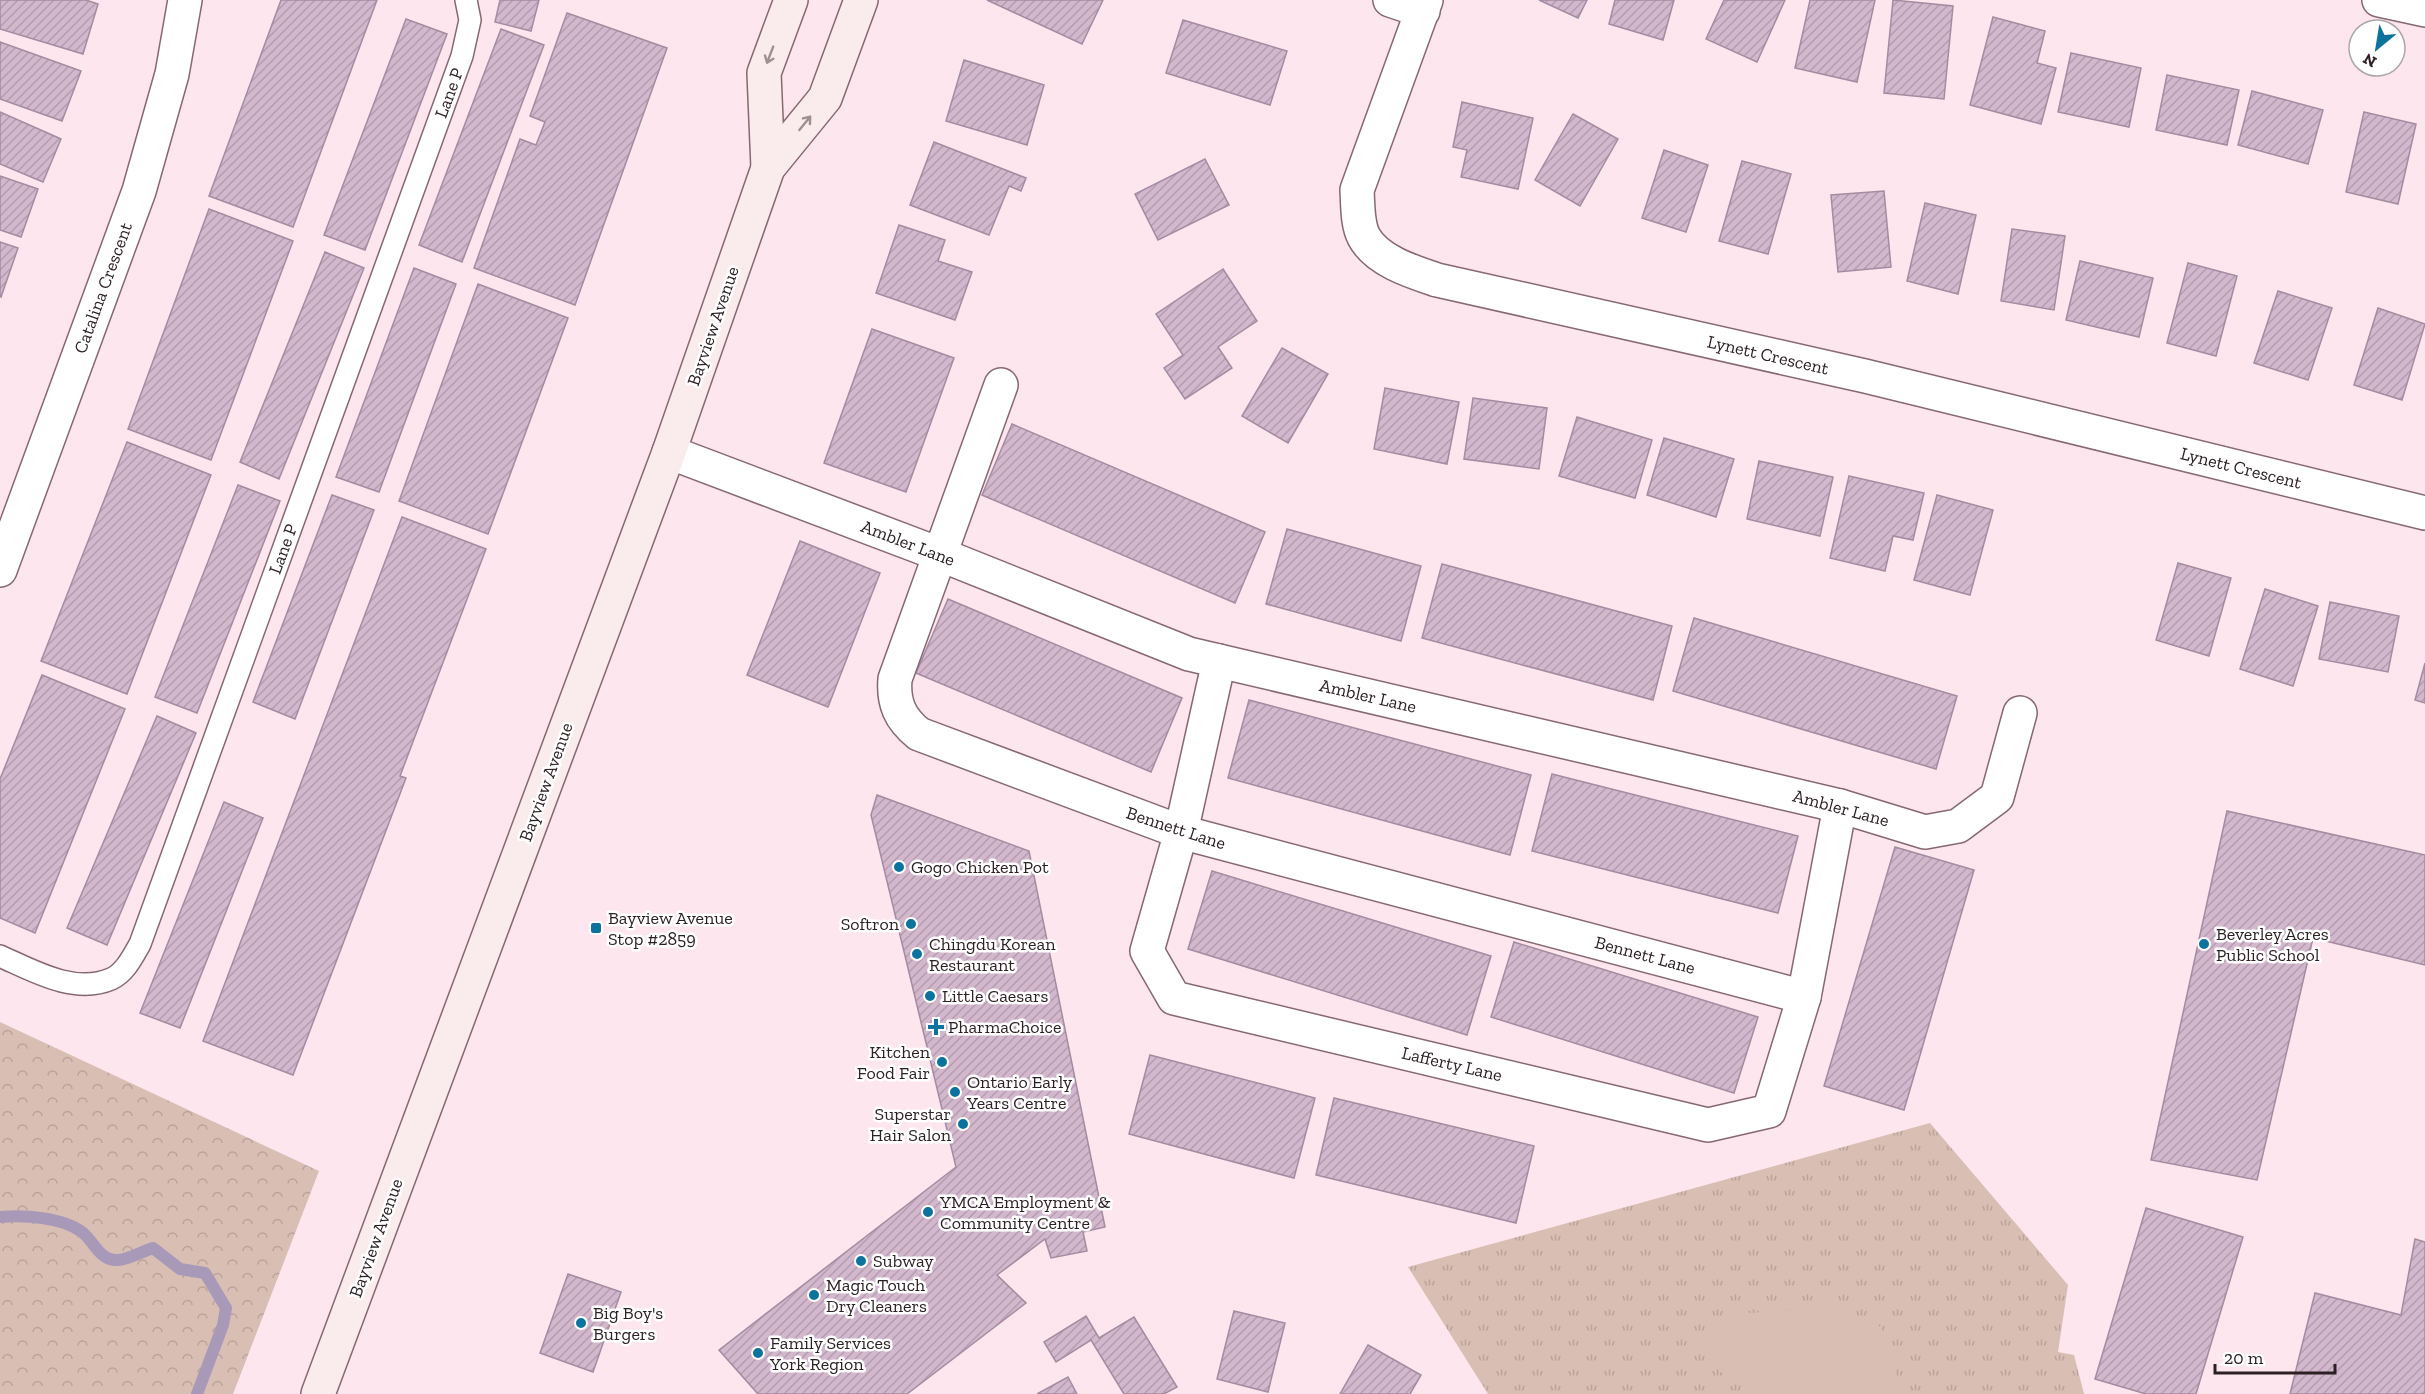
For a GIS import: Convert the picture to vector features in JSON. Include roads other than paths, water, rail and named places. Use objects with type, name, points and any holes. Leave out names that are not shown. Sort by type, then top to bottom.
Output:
[{"type":"main road","name":"Bayview Avenue","points":[[768,168],[764,73],[791,0]]},
{"type":"main road","name":"Bayview Avenue","points":[[320,1393],[669,452],[768,168],[825,98],[861,0]]},
{"type":"street","name":"Catalina Crescent","points":[[0,570],[139,191],[172,74],[185,0]]},
{"type":"street","points":[[1390,0],[1424,6]]},
{"type":"street","points":[[2379,0],[2425,10]]},
{"type":"street","name":"Lynett Crescent","points":[[1424,6],[1357,190],[1358,212],[1364,237],[1377,251],[1407,270],[1437,280],[1865,376],[2425,513]]},
{"type":"street","name":"Bennett Lane","points":[[1001,385],[895,679],[895,702],[908,726],[927,738],[1181,832],[1804,997]]},
{"type":"street","name":"Ambler Lane","points":[[669,452],[939,554],[1173,648],[1220,661],[1840,806],[1925,831],[1958,826],[1997,797],[2020,713]]},
{"type":"street","name":"Lafferty Lane","points":[[1220,661],[1181,832],[1147,951],[1174,998],[1708,1125],[1769,1111],[1804,997],[1840,806]]},
{"type":"lane","name":"Lane P","points":[[0,956],[50,978],[83,984],[111,979],[128,965],[140,944],[462,56],[470,20],[466,0]]},
{"type":"waterway","points":[[0,1217],[20,1216],[54,1220],[82,1232],[101,1254],[111,1259],[126,1259],[153,1248],[180,1269],[205,1273],[226,1308],[223,1325],[197,1394]]},
{"type":"place","name":"Gogo Chicken Pot","points":[[899,867]]},
{"type":"place","name":"Softron","points":[[911,924]]},
{"type":"place","name":"Bayview Avenue Stop #2859","points":[[596,928]]},
{"type":"place","name":"Beverley Acres Public School","points":[[2204,944]]},
{"type":"place","name":"Chingdu Korean Restaurant","points":[[917,954]]},
{"type":"place","name":"Little Caesars","points":[[930,996]]},
{"type":"place","name":"PharmaChoice","points":[[936,1027]]},
{"type":"place","name":"Kitchen Food Fair","points":[[942,1062]]},
{"type":"place","name":"Ontario Early Years Centre","points":[[955,1092]]},
{"type":"place","name":"Superstar Hair Salon","points":[[963,1124]]},
{"type":"place","name":"YMCA Employment & Community Centre","points":[[928,1212]]},
{"type":"place","name":"Subway","points":[[861,1261]]},
{"type":"place","name":"Magic Touch Dry Cleaners","points":[[814,1295]]},
{"type":"place","name":"Big Boy's Burgers","points":[[581,1323]]},
{"type":"place","name":"Family Services York Region","points":[[758,1353]]}]
